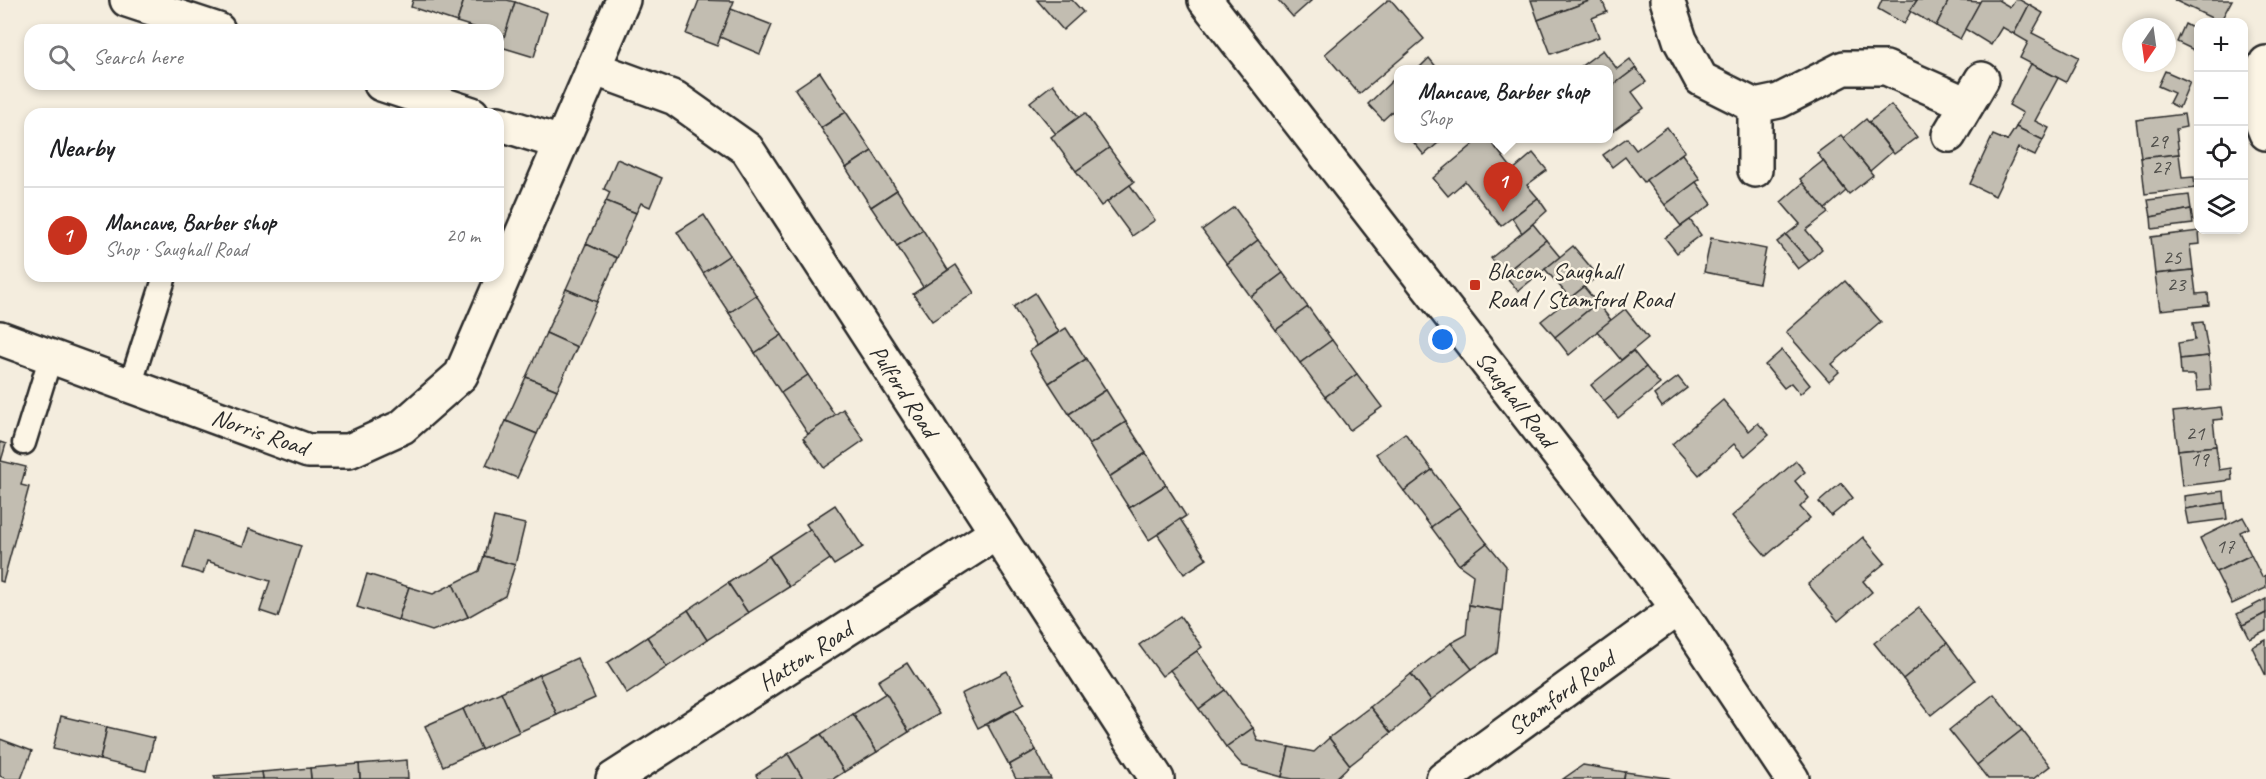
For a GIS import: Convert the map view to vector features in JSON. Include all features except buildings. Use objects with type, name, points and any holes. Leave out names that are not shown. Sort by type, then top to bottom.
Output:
[{"type":"street","points":[[127,0],[200,24]]},
{"type":"street","name":"Norris Road","points":[[504,276],[623,0]]},
{"type":"street","name":"Saughall Road","points":[[1205,0],[1678,608],[1792,779]]},
{"type":"street","points":[[1668,0],[1680,40],[1701,79],[1755,106],[1779,101],[1844,68],[1886,68],[1974,92],[1949,135]]},
{"type":"street","points":[[2266,63],[2250,93],[2266,133]]},
{"type":"street","name":"Pulford Road","points":[[593,68],[675,98],[747,149],[1157,779]]},
{"type":"street","points":[[399,90],[454,108]]},
{"type":"street","points":[[1755,106],[1755,170]]},
{"type":"street","points":[[504,125],[561,144]]},
{"type":"street","name":"Norris Road","points":[[0,338],[308,451],[349,451],[402,427],[461,375],[501,282]]},
{"type":"street","name":"Hatton Road","points":[[613,779],[996,533]]},
{"type":"street","name":"Stamford Road","points":[[1443,779],[1678,608]]},
{"type":"lane","points":[[130,386],[163,282]]},
{"type":"lane","points":[[24,442],[51,356]]},
{"type":"place","name":"Mancave, Barber shop","points":[[1503,212]]},
{"type":"place","name":"Blacon, Saughall Road / Stamford Road","points":[[1475,285]]}]
